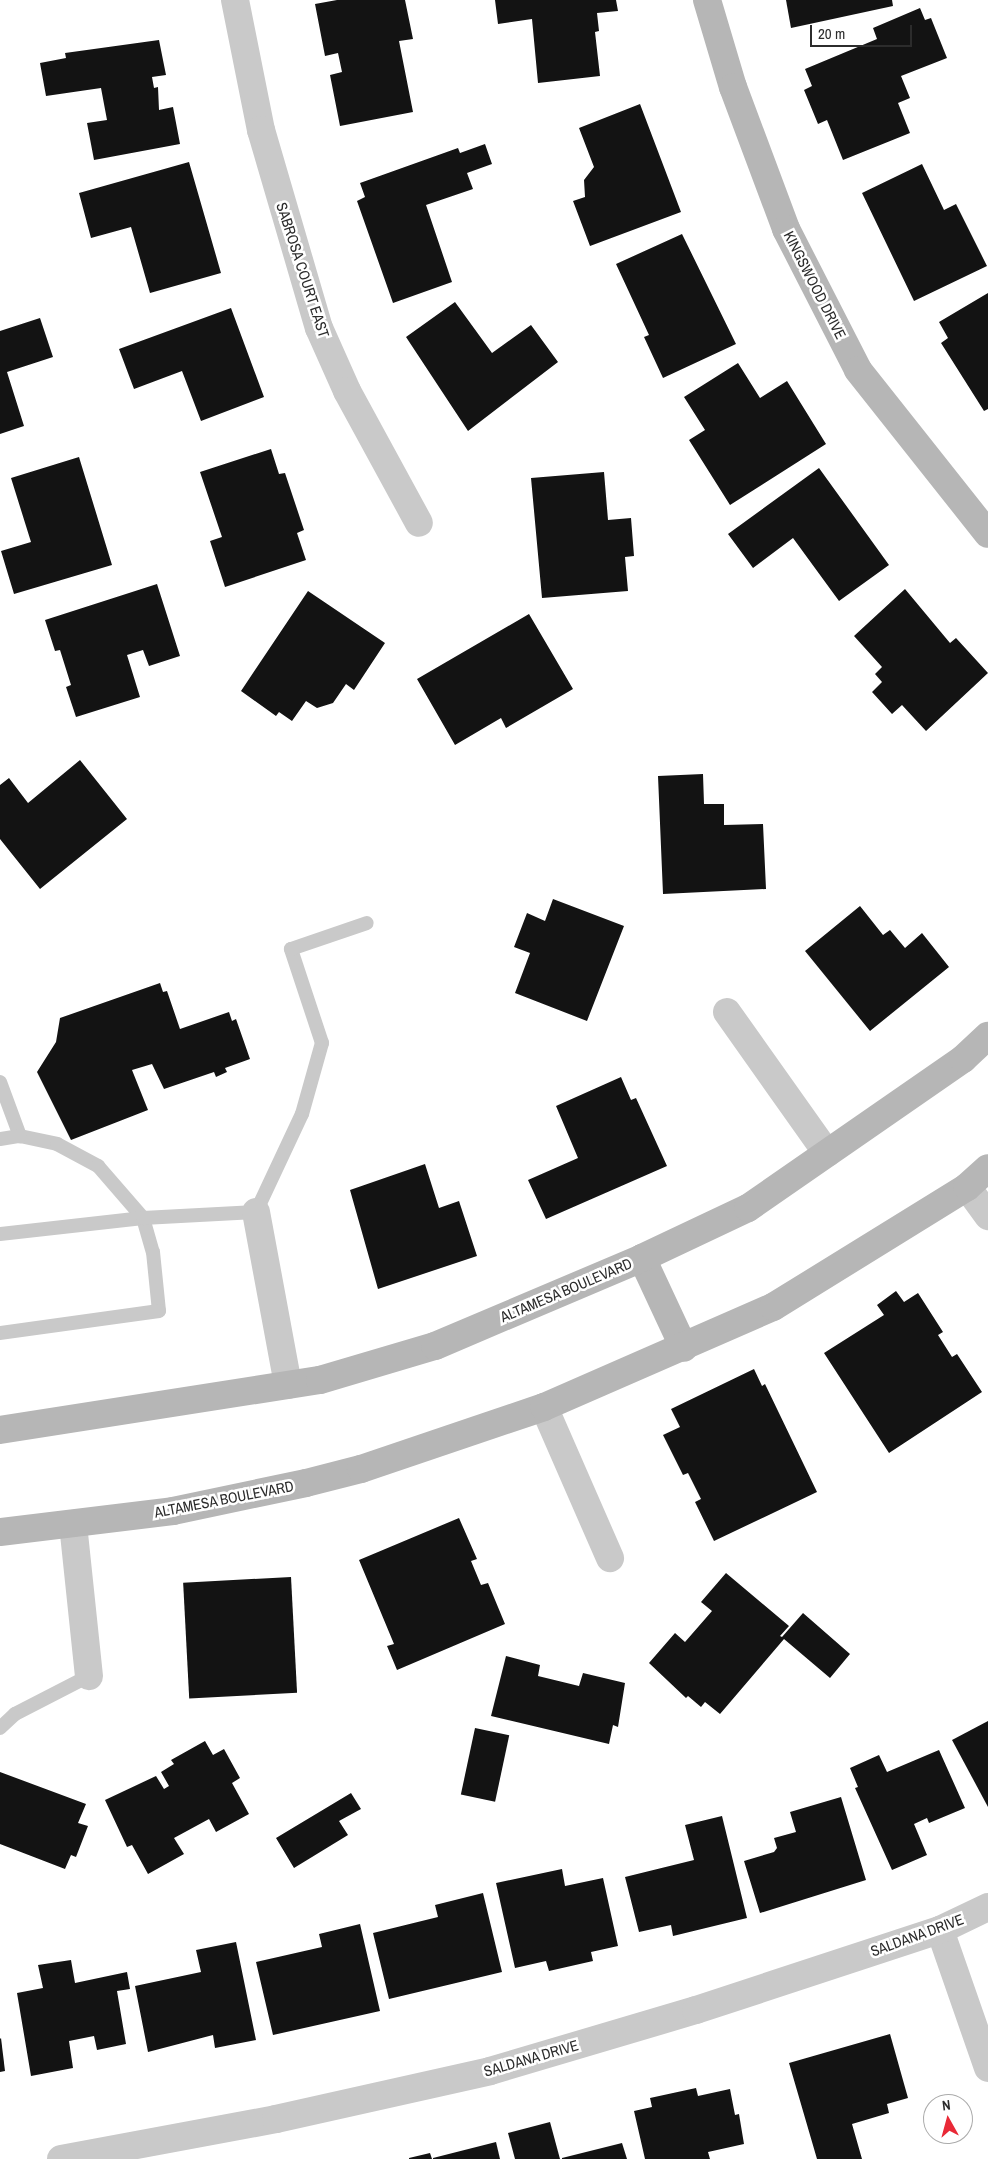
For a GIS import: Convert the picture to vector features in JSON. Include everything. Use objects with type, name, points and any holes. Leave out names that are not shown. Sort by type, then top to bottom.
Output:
[{"type":"main road","name":"KINGSWOOD DRIVE","points":[[707,0],[733,87],[786,229],[858,370],[948,487],[988,534]]},
{"type":"main road","name":"ALTAMESA BOULEVARD","points":[[0,1430],[320,1380],[435,1346],[642,1258],[748,1208],[963,1059],[988,1036]]},
{"type":"main road","name":"ALTAMESA BOULEVARD","points":[[0,1532],[174,1510],[352,1472],[544,1407],[684,1348],[773,1307],[967,1187],[988,1168]]},
{"type":"main road","points":[[642,1258],[684,1348]]},
{"type":"street","name":"SABROSA COURT EAST","points":[[235,0],[261,130],[319,328],[347,391],[419,523]]},
{"type":"street","points":[[727,1012],[827,1153]]},
{"type":"street","points":[[967,1187],[988,1216]]},
{"type":"street","points":[[256,1212],[288,1386]]},
{"type":"street","points":[[544,1407],[610,1558]]},
{"type":"street","points":[[73,1524],[89,1676]]},
{"type":"street","name":"SALDANA DRIVE","points":[[60,2159],[276,2119],[490,2071],[696,2010],[940,1930],[988,1907]]},
{"type":"street","points":[[940,1930],[988,2068]]},
{"type":"lane","points":[[0,1234],[143,1218],[256,1212],[302,1114],[322,1043],[291,949],[367,923]]},
{"type":"lane","points":[[0,1082],[20,1136]]},
{"type":"lane","points":[[0,1139],[20,1136],[57,1144],[98,1166],[143,1218],[153,1252],[159,1311],[0,1333]]},
{"type":"lane","points":[[0,1728],[16,1714],[89,1676]]},
{"type":"building","points":[[337,0],[405,0],[413,39],[399,41],[413,112],[340,126],[330,75],[342,72],[338,53],[325,56],[315,4]]},
{"type":"building","points":[[495,0],[616,0],[618,11],[597,13],[599,31],[595,32],[600,76],[538,83],[532,19],[498,24]]},
{"type":"building","points":[[786,0],[892,0],[893,6],[791,28]]},
{"type":"building","points":[[920,8],[925,20],[931,18],[947,58],[901,76],[910,98],[898,103],[910,133],[843,160],[827,120],[818,124],[804,90],[812,86],[805,69],[877,39],[873,28]]},
{"type":"building","points":[[159,40],[166,75],[152,77],[154,88],[158,87],[159,110],[173,107],[180,144],[94,160],[87,123],[107,120],[101,88],[46,96],[40,63],[66,58],[65,53]]},
{"type":"building","points":[[640,104],[681,212],[590,246],[573,201],[585,197],[584,180],[594,167],[579,128]]},
{"type":"building","points":[[485,144],[492,164],[467,173],[473,189],[426,205],[452,282],[393,303],[357,201],[365,197],[360,183],[458,148],[460,153]]},
{"type":"building","points":[[189,162],[221,273],[150,293],[131,227],[91,238],[79,193]]},
{"type":"building","points":[[922,164],[944,210],[956,204],[987,266],[914,301],[862,193]]},
{"type":"building","points":[[682,234],[736,344],[663,378],[644,337],[649,335],[616,264]]},
{"type":"building","points":[[988,293],[988,409],[984,411],[941,343],[948,338],[939,322]]},
{"type":"building","points":[[455,302],[492,353],[531,325],[558,362],[468,431],[406,337]]},
{"type":"building","points":[[231,308],[264,397],[201,421],[182,371],[134,389],[119,349]]},
{"type":"building","points":[[40,318],[53,357],[7,372],[24,426],[0,434],[0,331]]},
{"type":"building","points":[[738,363],[760,398],[787,381],[826,444],[730,505],[689,440],[705,430],[684,397]]},
{"type":"building","points":[[271,449],[279,474],[285,473],[304,530],[297,533],[306,560],[225,587],[210,541],[222,537],[200,472]]},
{"type":"building","points":[[79,457],[112,565],[14,594],[1,551],[31,542],[11,478]]},
{"type":"building","points":[[819,468],[889,565],[839,601],[793,538],[753,568],[728,534]]},
{"type":"building","points":[[604,472],[608,520],[631,518],[634,556],[625,557],[628,591],[542,598],[531,478]]},
{"type":"building","points":[[157,584],[180,656],[149,666],[143,650],[127,655],[140,697],[76,717],[66,687],[71,685],[60,650],[55,651],[45,620]]},
{"type":"building","points":[[905,589],[950,643],[956,638],[988,673],[926,731],[902,705],[892,714],[872,692],[882,682],[875,674],[882,667],[854,636]]},
{"type":"building","points":[[308,591],[385,643],[354,690],[346,684],[333,703],[317,708],[306,701],[292,721],[279,712],[276,716],[241,691]]},
{"type":"building","points":[[529,614],[573,689],[506,728],[501,718],[455,745],[417,679]]},
{"type":"building","points":[[80,760],[127,819],[40,889],[0,839],[0,785],[9,778],[28,803]]},
{"type":"building","points":[[703,774],[704,804],[724,804],[724,825],[763,824],[766,889],[663,894],[658,776]]},
{"type":"building","points":[[553,899],[624,926],[587,1021],[515,993],[530,953],[514,947],[527,913],[545,921]]},
{"type":"building","points":[[860,906],[883,935],[890,930],[905,948],[922,933],[949,967],[870,1031],[805,951]]},
{"type":"building","points":[[160,983],[163,992],[167,991],[180,1029],[229,1012],[232,1021],[236,1019],[250,1059],[225,1068],[227,1072],[216,1077],[214,1072],[164,1089],[152,1064],[132,1070],[148,1110],[71,1140],[37,1072],[56,1042],[60,1018]]},
{"type":"building","points":[[621,1077],[631,1100],[636,1098],[667,1166],[546,1219],[528,1180],[578,1158],[556,1106]]},
{"type":"building","points":[[425,1164],[439,1208],[459,1201],[477,1256],[378,1289],[350,1190]]},
{"type":"building","points":[[896,1291],[904,1302],[918,1293],[943,1332],[938,1335],[952,1357],[957,1354],[982,1392],[889,1453],[824,1353],[884,1315],[877,1305]]},
{"type":"building","points":[[754,1369],[762,1386],[765,1384],[817,1492],[714,1541],[695,1502],[701,1499],[688,1473],[683,1475],[663,1435],[680,1427],[671,1409]]},
{"type":"building","points":[[459,1518],[477,1559],[471,1561],[481,1585],[488,1583],[505,1624],[397,1670],[387,1646],[394,1644],[359,1560]]},
{"type":"building","points":[[726,1573],[789,1626],[780,1636],[782,1637],[803,1613],[850,1654],[830,1678],[784,1639],[720,1714],[705,1702],[701,1707],[688,1696],[686,1698],[649,1663],[675,1633],[685,1642],[712,1611],[701,1602]]},
{"type":"building","points":[[291,1577],[297,1693],[189,1698],[183,1583]]},
{"type":"building","points":[[506,1656],[540,1665],[538,1676],[579,1686],[583,1673],[625,1683],[618,1727],[613,1725],[609,1744],[491,1716]]},
{"type":"building","points":[[988,1721],[988,1807],[952,1740]]},
{"type":"building","points":[[475,1728],[509,1735],[495,1802],[461,1795]]},
{"type":"building","points":[[205,1741],[213,1755],[224,1749],[240,1778],[232,1783],[249,1814],[216,1832],[209,1819],[174,1838],[184,1854],[148,1874],[132,1845],[127,1847],[105,1800],[156,1776],[164,1789],[169,1786],[161,1772],[174,1764],[171,1760]]},
{"type":"building","points":[[939,1750],[965,1808],[929,1823],[927,1818],[914,1824],[927,1855],[892,1870],[855,1788],[858,1787],[850,1768],[879,1755],[887,1772]]},
{"type":"building","points":[[0,1772],[86,1804],[78,1823],[88,1826],[76,1857],[71,1855],[65,1869],[0,1844]]},
{"type":"building","points":[[351,1793],[361,1809],[339,1821],[348,1835],[294,1868],[276,1838]]},
{"type":"building","points":[[841,1797],[866,1880],[760,1913],[744,1861],[774,1852],[777,1848],[774,1838],[796,1832],[790,1812]]},
{"type":"building","points":[[722,1816],[747,1918],[673,1936],[671,1925],[639,1932],[625,1877],[694,1860],[685,1825]]},
{"type":"building","points":[[562,1869],[565,1886],[603,1878],[618,1946],[591,1952],[593,1961],[549,1971],[546,1961],[515,1968],[496,1883]]},
{"type":"building","points":[[483,1893],[502,1972],[389,1999],[373,1933],[438,1917],[435,1905]]},
{"type":"building","points":[[360,1924],[380,2011],[273,2035],[256,1962],[322,1947],[319,1934]]},
{"type":"building","points":[[236,1942],[256,2040],[215,2048],[213,2035],[148,2052],[135,1986],[201,1972],[196,1950]]},
{"type":"building","points":[[71,1960],[75,1983],[127,1972],[130,1989],[117,1991],[126,2044],[97,2050],[94,2036],[69,2041],[73,2068],[31,2076],[17,1993],[43,1988],[38,1965]]},
{"type":"building","points":[[890,2034],[908,2098],[887,2104],[889,2113],[852,2124],[862,2159],[817,2159],[789,2063]]},
{"type":"building","points":[[0,2039],[5,2071],[0,2072]]},
{"type":"building","points":[[696,2088],[698,2096],[730,2089],[735,2115],[739,2114],[744,2144],[708,2152],[710,2159],[645,2159],[634,2111],[652,2107],[650,2098]]},
{"type":"building","points":[[550,2122],[560,2159],[515,2159],[508,2133]]},
{"type":"building","points":[[496,2142],[500,2159],[433,2159],[433,2158]]},
{"type":"building","points":[[622,2143],[627,2159],[562,2159],[562,2158]]},
{"type":"building","points":[[430,2153],[432,2159],[409,2159],[409,2158]]}]
